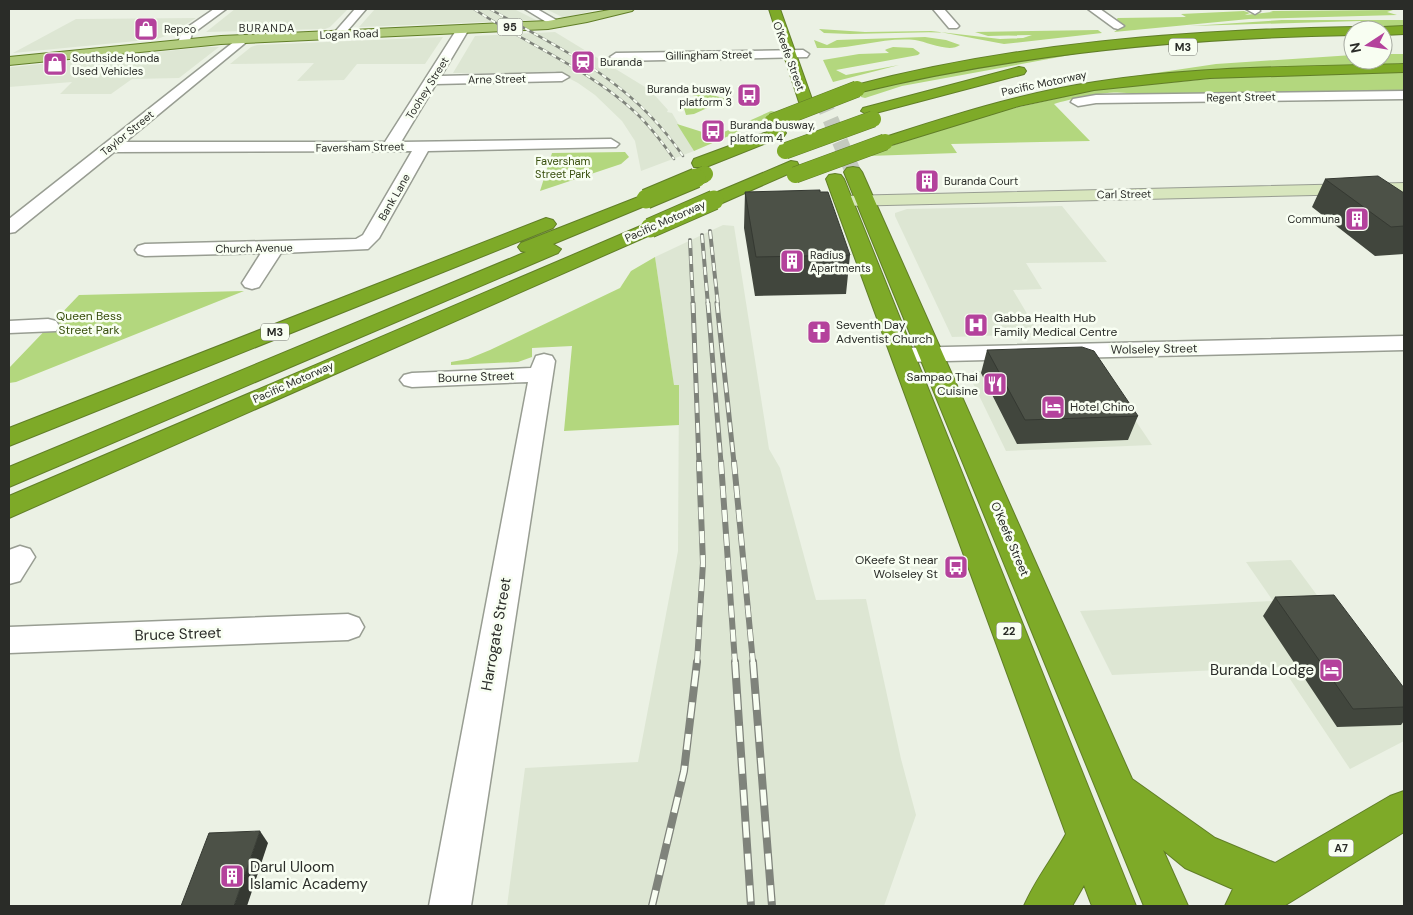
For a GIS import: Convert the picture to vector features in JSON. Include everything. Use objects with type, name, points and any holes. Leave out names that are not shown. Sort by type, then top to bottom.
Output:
[{"type":"highway","name":"O'Keefe Street","points":[[774,9],[806,102]]},
{"type":"highway","points":[[759,162],[784,148],[857,89],[934,69],[1037,53],[1220,35],[1343,31]]},
{"type":"highway","name":"Pacific Motorway","points":[[871,119],[1032,66],[1122,53],[1207,44],[1343,39]]},
{"type":"highway","name":"O'Keefe Street","points":[[801,49],[810,70]]},
{"type":"highway","name":"Pacific Motorway","points":[[871,119],[947,106],[1054,80],[1124,68]]},
{"type":"highway","points":[[9,460],[784,148],[871,119],[1012,103],[1095,86],[1214,74],[1404,68]]},
{"type":"highway","name":"Pacific Motorway","points":[[707,180],[753,182],[784,148],[838,112]]},
{"type":"highway","points":[[784,148],[871,119]]},
{"type":"highway","name":"Pacific Motorway","points":[[9,438],[646,205],[707,180],[748,145],[784,148]]},
{"type":"highway","name":"O'Keefe Street","points":[[854,172],[866,200],[918,355],[1087,835],[1114,906]]},
{"type":"highway","points":[[707,180],[725,176]]},
{"type":"highway","name":"O'Keefe Street","points":[[835,179],[843,201],[918,355],[1118,793],[1166,906]]},
{"type":"highway","points":[[9,478],[646,205]]},
{"type":"highway","name":"Pacific Motorway","points":[[9,508],[646,205]]},
{"type":"highway","points":[[1118,793],[1162,823],[1200,853],[1219,863],[1262,896]]},
{"type":"highway","name":"A7","points":[[1262,896],[1404,810]]},
{"type":"highway","points":[[1046,906],[1066,877],[1087,835]]},
{"type":"main road","name":"Logan Road","points":[[9,60],[184,42],[557,24],[628,9]]},
{"type":"street","points":[[184,42],[186,33],[220,9]]},
{"type":"street","points":[[338,35],[362,9]]},
{"type":"street","points":[[530,9],[557,24]]},
{"type":"street","points":[[938,9],[953,26]]},
{"type":"street","points":[[1093,9],[1118,26]]},
{"type":"street","name":"Toohey Street","points":[[390,147],[463,29]]},
{"type":"street","name":"Taylor Street","points":[[9,228],[244,39]]},
{"type":"street","name":"Gillingham Street","points":[[616,57],[788,54],[801,49]]},
{"type":"street","name":"Arne Street","points":[[432,80],[562,77]]},
{"type":"street","name":"Regent Street","points":[[1078,102],[1096,99],[1404,94]]},
{"type":"street","name":"Faversham Street","points":[[110,147],[390,147],[611,144]]},
{"type":"street","name":"Bank Lane","points":[[362,244],[370,238],[423,146]]},
{"type":"street","name":"Carl Street","points":[[843,201],[1404,188]]},
{"type":"street","name":"Church Avenue","points":[[145,250],[274,248],[362,244]]},
{"type":"street","points":[[252,283],[274,248]]},
{"type":"street","points":[[9,327],[48,326]]},
{"type":"street","name":"Wolseley Street","points":[[918,355],[1404,343]]},
{"type":"street","name":"Bourne Street","points":[[412,380],[541,368]]},
{"type":"street","name":"Harrogate Street","points":[[450,906],[541,368]]},
{"type":"street","name":"Bruce Street","points":[[9,640],[348,627]]},
{"type":"shaded area","points":[[235,9],[348,9],[330,27],[325,29],[206,32]]},
{"type":"shaded area","points":[[375,9],[514,9],[536,20],[359,27]]},
{"type":"shaded area","points":[[546,9],[599,9],[564,18]]},
{"type":"shaded area","points":[[196,18],[171,34],[157,39],[13,53],[76,19]]},
{"type":"shaded area","points":[[555,32],[650,90],[668,110],[667,112],[672,113],[694,151],[641,171],[635,141],[622,121],[595,95],[578,83],[555,71],[531,73],[453,73],[475,36]]},
{"type":"shaded area","points":[[443,37],[425,64],[357,64],[344,80],[297,81],[314,63],[230,64],[251,47],[257,45]]},
{"type":"shaded area","points":[[219,47],[179,78],[132,79],[111,94],[60,94],[72,82],[9,87],[9,68],[12,67]]},
{"type":"shaded area","points":[[1062,206],[1107,262],[1026,263],[1042,289],[1013,290],[1039,334],[952,337],[895,213],[907,209]]},
{"type":"shaded area","points":[[723,225],[734,226],[769,449],[780,468],[816,600],[866,599],[901,759],[916,815],[884,906],[507,906],[525,768],[638,762],[678,551],[679,385],[674,386],[655,257]]},
{"type":"shaded area","name":"Hotel Chino","points":[[1100,368],[1152,445],[1006,451],[969,375],[973,371]]},
{"type":"shaded area","points":[[1291,560],[1404,713],[1404,741],[1350,769],[1282,667],[1112,675],[1080,611],[1273,601],[1246,562]]},
{"type":"green space","points":[[1393,10],[1387,12],[1397,15],[1249,19],[1114,32],[1118,29],[1113,22],[1118,18],[1186,17],[1181,14],[1244,11],[1250,13],[1245,15],[1273,12],[1270,11]]},
{"type":"green space","points":[[1282,20],[1343,20],[1343,22],[1190,26]]},
{"type":"green space","points":[[1393,20],[1404,20],[1404,27],[1393,27]]},
{"type":"green space","points":[[819,29],[865,32],[940,32],[850,34],[824,33]]},
{"type":"green space","points":[[1098,30],[1102,33],[1004,44],[941,32],[1000,39],[1023,38],[1032,35],[988,36],[975,32]]},
{"type":"green space","points":[[925,37],[946,40],[960,45],[950,48],[904,39],[839,48],[817,48],[814,40],[827,45],[837,40]]},
{"type":"green space","points":[[893,47],[913,48],[920,53],[918,55],[836,70],[846,75],[899,65],[833,82],[823,60],[859,54],[889,53],[885,50]]},
{"type":"green space","points":[[1092,51],[902,86],[865,98],[861,97],[858,92],[984,63]]},
{"type":"green space","points":[[1393,54],[1404,54],[1404,65],[1393,65]]},
{"type":"green space","points":[[1343,56],[1343,67],[1115,79],[1216,64]]},
{"type":"green space","points":[[1404,71],[1404,91],[1135,95],[1106,93],[1054,104],[1090,141],[951,144],[957,153],[868,156],[888,147],[988,114],[1094,90],[1249,75]]},
{"type":"green space","points":[[723,90],[712,95],[727,99],[694,114],[686,115],[683,105],[696,97],[692,95]]},
{"type":"green space","points":[[771,111],[782,113],[694,151],[677,124],[715,136]]},
{"type":"green space","name":"Faversham Street Park","points":[[625,152],[629,157],[621,164],[540,191],[552,153]]},
{"type":"green space","points":[[655,257],[674,385],[679,385],[679,425],[564,431],[572,346],[532,348],[532,357],[518,362],[451,365],[451,362],[468,359],[490,350],[620,288],[631,271]]},
{"type":"green space","name":"Queen Bess Street Park","points":[[244,291],[16,382],[9,383],[9,368],[79,295]]},
{"type":"building","points":[[1378,176],[1404,193],[1404,226],[1391,227],[1325,179]]},
{"type":"building","points":[[820,190],[820,192],[828,192],[850,255],[756,257],[745,192]]},
{"type":"building","points":[[1082,347],[1094,351],[1138,416],[1025,420],[987,350]]},
{"type":"building","points":[[1334,595],[1404,688],[1404,707],[1353,709],[1275,597]]},
{"type":"building","name":"Darul Uloom Islamic Academy","points":[[260,831],[234,906],[181,906],[209,833]]},
{"type":"tunnel","points":[[821,97],[853,172]]},
{"type":"railway","points":[[474,9],[578,70],[617,97],[646,123],[674,159]]},
{"type":"railway","points":[[490,9],[596,70],[620,88],[642,107],[683,156]]},
{"type":"railway","points":[[710,231],[718,305]]},
{"type":"railway","points":[[702,235],[708,305]]},
{"type":"railway","points":[[690,240],[693,305]]},
{"type":"railway","points":[[693,303],[699,463]]},
{"type":"railway","points":[[708,303],[721,463]]},
{"type":"railway","points":[[717,303],[734,463]]},
{"type":"railway","points":[[697,663],[703,563],[699,462]]},
{"type":"railway","points":[[721,462],[735,663]]},
{"type":"railway","points":[[734,462],[753,663]]},
{"type":"railway","points":[[652,906],[684,771],[697,662]]},
{"type":"railway","points":[[735,662],[751,906]]},
{"type":"railway","points":[[753,662],[772,906]]},
{"type":"place","name":"Repco","points":[[146,29]]},
{"type":"place","name":"Buranda","points":[[583,62]]},
{"type":"place","name":"Southside Honda Used Vehicles","points":[[55,64]]},
{"type":"place","name":"Buranda busway, platform 3","points":[[749,95]]},
{"type":"place","name":"Buranda busway, platform 4","points":[[713,131]]},
{"type":"place","name":"Buranda Court","points":[[927,181]]},
{"type":"place","name":"Communa","points":[[1357,219]]},
{"type":"place","name":"Radius Apartments","points":[[792,261]]},
{"type":"place","name":"Gabba Health Hub Family Medical Centre","points":[[976,325]]},
{"type":"place","name":"Seventh Day Adventist Church","points":[[819,332]]},
{"type":"place","name":"Sampao Thai Cuisine","points":[[995,384]]},
{"type":"place","name":"Hotel Chino","points":[[1053,407]]},
{"type":"place","name":"OKeefe St near Wolseley St","points":[[956,567]]},
{"type":"place","name":"Buranda Lodge","points":[[1331,670]]},
{"type":"place","name":"Darul Uloom Islamic Academy","points":[[232,876]]},
{"type":"district","name":"BURANDA","points":[[267,28]]}]
